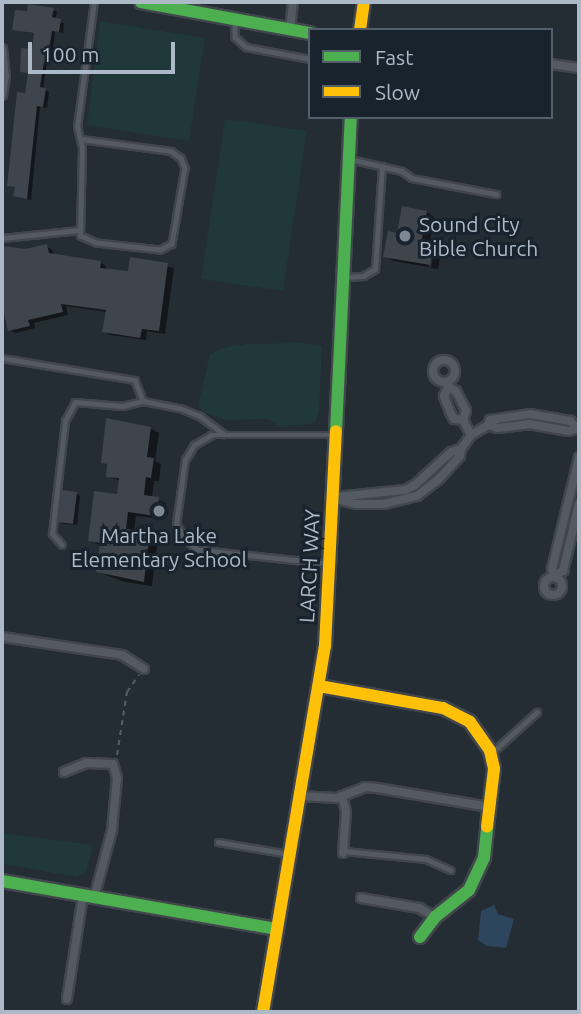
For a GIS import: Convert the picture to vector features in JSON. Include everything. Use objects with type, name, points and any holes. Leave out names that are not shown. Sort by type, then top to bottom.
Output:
[{"type":"main road","points":[[141,2],[308,33]]},
{"type":"main road","points":[[360,28],[364,2]]},
{"type":"main road","name":"LARCH WAY","points":[[263,1012],[325,646],[351,119]]},
{"type":"main road","points":[[319,686],[443,708],[470,722],[483,738],[490,754],[494,769],[484,858],[479,873],[469,890],[435,917],[420,937]]},
{"type":"main road","points":[[2,881],[276,929]]},
{"type":"street","points":[[290,30],[293,2]]},
{"type":"street","points":[[2,49],[5,76],[2,95]]},
{"type":"street","points":[[553,64],[579,68]]},
{"type":"street","points":[[463,421],[454,419],[450,412],[444,396],[447,385],[456,391],[466,411],[463,421],[471,435]]},
{"type":"street","points":[[332,498],[405,491],[451,452],[461,449],[471,435],[488,425],[494,428],[529,424],[568,430],[578,428]]},
{"type":"street","points":[[579,457],[552,569],[556,575],[563,572],[579,504]]},
{"type":"street","points":[[2,637],[122,655],[144,669]]},
{"type":"street","points":[[64,772],[86,763],[113,764],[117,778],[112,830],[89,897],[68,999]]},
{"type":"street","points":[[299,796],[318,799],[341,796],[365,787],[489,807]]},
{"type":"street","points":[[341,796],[346,812],[343,852]]},
{"type":"street","points":[[361,898],[419,908],[435,917]]},
{"type":"lane","points":[[81,139],[172,151],[181,159],[185,167],[172,244],[160,250],[96,243],[80,236],[81,139],[77,127],[94,2]]},
{"type":"lane","points":[[235,20],[235,37],[246,47],[308,59]]},
{"type":"lane","points":[[349,159],[402,171],[412,178],[496,194]]},
{"type":"lane","points":[[342,277],[371,274],[377,262],[382,166]]},
{"type":"lane","points":[[2,238],[80,230]]},
{"type":"lane","points":[[2,358],[135,380],[144,401]]},
{"type":"lane","points":[[62,545],[52,534],[65,421],[75,402],[122,406],[144,401],[180,408],[200,416],[225,435]]},
{"type":"lane","points":[[329,564],[197,550],[185,539],[176,524],[185,460],[194,445],[211,435],[335,435]]},
{"type":"lane","points":[[490,754],[510,739],[537,712]]},
{"type":"lane","points":[[218,842],[289,854]]},
{"type":"lane","points":[[343,852],[426,859],[451,870]]},
{"type":"path","points":[[113,764],[129,687],[144,669]]},
{"type":"green space","points":[[100,21],[205,38],[189,141],[87,125]]},
{"type":"green space","points":[[225,119],[307,131],[283,291],[201,279]]},
{"type":"green space","points":[[302,343],[322,346],[319,410],[315,423],[281,427],[268,419],[224,420],[204,412],[198,406],[210,354],[223,348],[246,344]]},
{"type":"green space","points":[[2,833],[93,845],[86,871],[77,877],[2,864]]},
{"type":"water","points":[[494,905],[498,914],[514,919],[506,948],[487,946],[478,940],[481,911]]},
{"type":"building","points":[[28,4],[54,8],[52,17],[61,19],[59,32],[52,31],[47,62],[44,62],[40,87],[46,88],[43,107],[37,106],[27,199],[13,196],[15,187],[7,186],[17,92],[25,93],[28,73],[20,72],[21,48],[32,49],[34,33],[12,30],[15,10],[27,11]]},
{"type":"building","name":"Sound City Bible Church","points":[[402,206],[427,211],[422,239],[433,245],[430,265],[383,257],[388,231],[397,233]]},
{"type":"building","points":[[47,244],[49,253],[101,261],[100,268],[128,271],[130,257],[168,263],[159,331],[142,329],[140,338],[102,332],[106,310],[61,304],[63,312],[28,320],[30,326],[8,331],[2,304],[3,246],[25,249]]},
{"type":"building","points":[[106,418],[151,427],[147,457],[154,458],[151,478],[146,477],[144,495],[159,497],[156,516],[128,512],[126,529],[150,532],[144,582],[96,572],[100,543],[88,541],[94,491],[117,494],[119,478],[106,477],[107,464],[101,463]]},
{"type":"building","points":[[62,490],[77,492],[73,524],[58,522]]},
{"type":"traffic: fast","points":[[141,2],[308,33]]},
{"type":"traffic: fast","points":[[336,431],[351,119]]},
{"type":"traffic: fast","points":[[420,937],[435,917],[469,890],[484,858],[487,827]]},
{"type":"traffic: fast","points":[[2,881],[276,929]]},
{"type":"traffic: slow","points":[[360,28],[364,2]]},
{"type":"traffic: slow","points":[[263,1012],[325,646],[336,431]]},
{"type":"traffic: slow","points":[[319,686],[443,708],[470,722],[490,751],[494,769],[487,827]]},
{"type":"place","name":"Sound City Bible Church","points":[[405,236]]},
{"type":"place","name":"Martha Lake Elementary School","points":[[159,511]]}]
